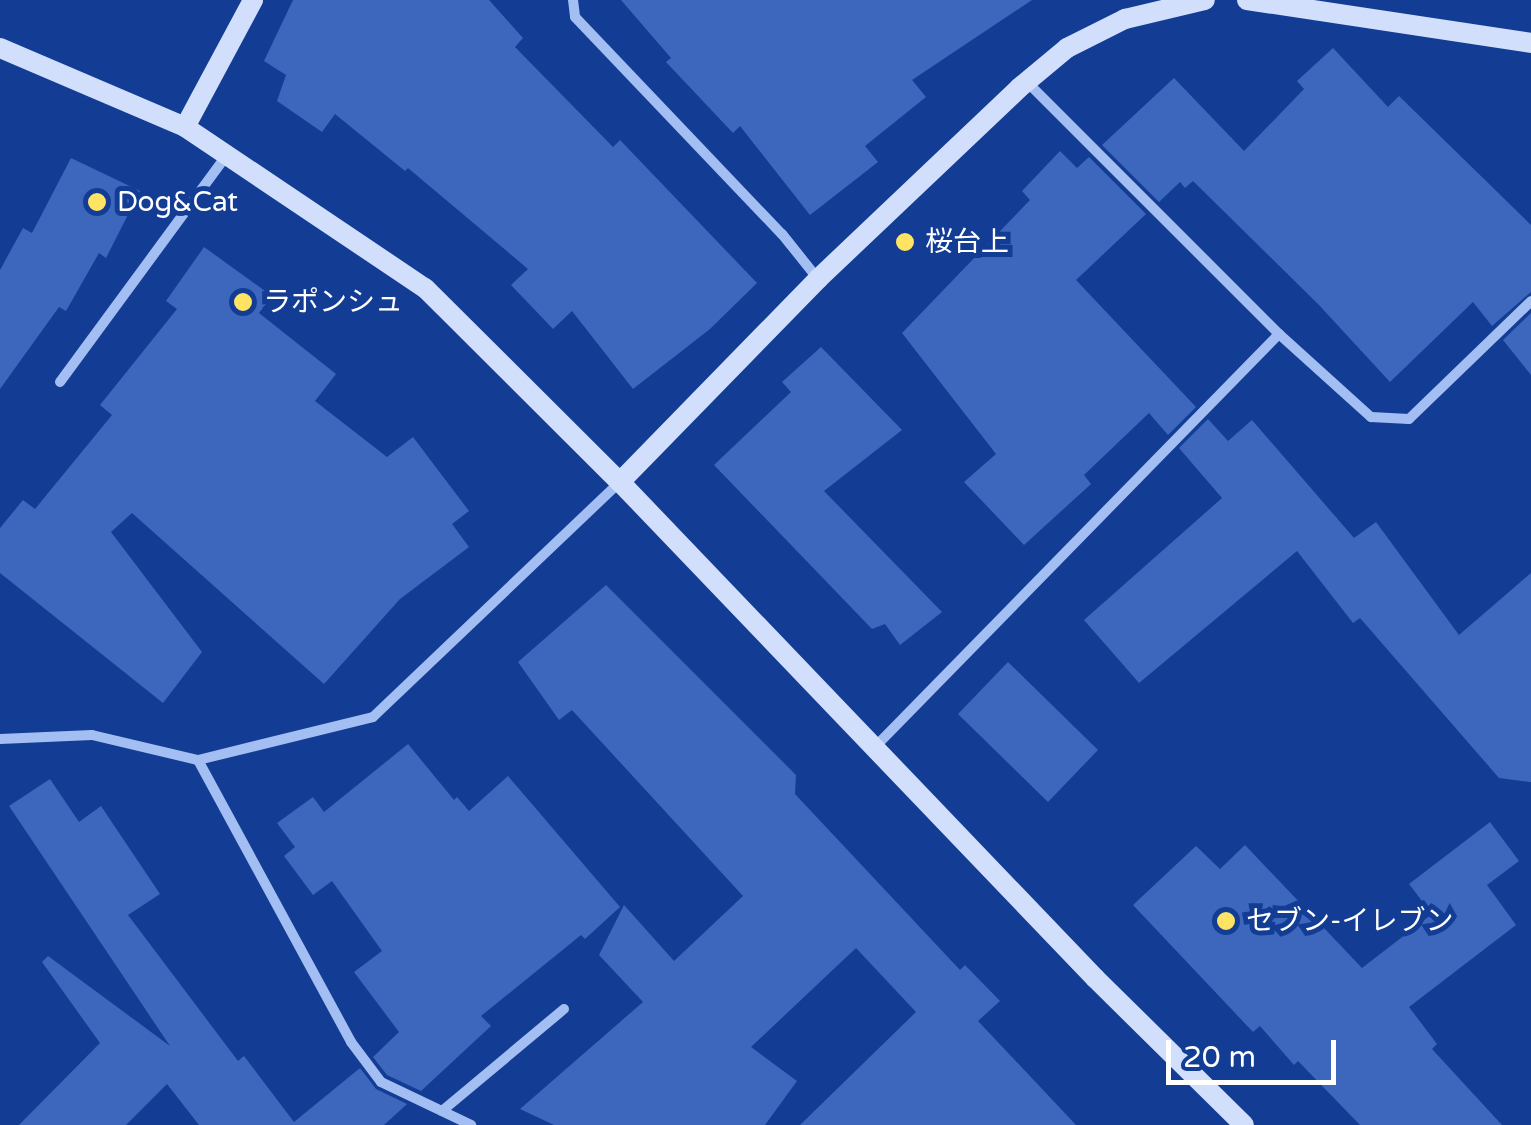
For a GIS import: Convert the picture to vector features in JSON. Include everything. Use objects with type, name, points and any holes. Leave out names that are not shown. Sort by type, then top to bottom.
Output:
[{"type":"street","points":[[185,127],[253,0]]},
{"type":"street","points":[[572,0],[575,17],[782,234],[818,279]]},
{"type":"street","points":[[0,739],[92,735],[198,760],[373,717],[620,482],[818,279],[1067,48],[1126,19],[1206,0]]},
{"type":"street","points":[[1247,0],[1531,43]]},
{"type":"street","points":[[0,48],[185,127],[425,288],[620,482],[873,748],[1244,1125]]},
{"type":"street","points":[[1028,83],[1279,334],[1371,418],[1408,420],[1531,301]]},
{"type":"street","points":[[60,382],[228,154]]},
{"type":"street","points":[[873,748],[1279,334]]},
{"type":"street","points":[[198,760],[351,1042],[381,1082],[471,1125]]},
{"type":"street","points":[[442,1111],[564,1009]]},
{"type":"building","points":[[293,0],[489,0],[523,38],[515,47],[613,147],[620,140],[757,283],[710,329],[633,389],[572,311],[553,329],[511,285],[528,269],[408,168],[405,171],[335,114],[322,132],[277,101],[286,75],[264,61]]},
{"type":"building","points":[[621,0],[1032,0],[912,80],[926,97],[865,146],[878,162],[810,215],[740,126],[733,133],[666,62],[671,58]]},
{"type":"building","points":[[1333,48],[1388,107],[1399,96],[1531,225],[1531,292],[1492,326],[1473,302],[1390,382],[1319,305],[1193,181],[1185,188],[1180,182],[1159,202],[1102,145],[1174,78],[1244,151],[1304,89],[1297,81]]},
{"type":"building","points":[[1060,151],[1077,168],[1089,157],[1146,214],[1076,280],[1196,407],[1168,435],[1149,413],[1084,475],[1091,484],[1024,545],[964,482],[996,454],[902,333],[1030,200],[1022,191]]},
{"type":"building","points":[[71,158],[140,191],[106,258],[99,253],[66,311],[59,307],[0,389],[0,270],[23,228],[32,233]]},
{"type":"building","points":[[204,247],[272,296],[259,313],[336,374],[315,401],[387,457],[413,437],[469,511],[452,524],[469,547],[400,599],[324,684],[132,513],[111,532],[202,652],[163,703],[0,573],[0,528],[23,500],[35,509],[112,415],[100,405],[177,309],[166,301]]},
{"type":"building","points":[[1531,313],[1531,375],[1503,340]]},
{"type":"building","points":[[821,347],[902,430],[824,491],[942,612],[900,645],[885,624],[872,629],[714,465],[791,392],[782,382]]},
{"type":"building","points":[[1208,419],[1228,441],[1252,420],[1354,538],[1376,522],[1459,635],[1531,573],[1531,782],[1499,778],[1360,618],[1353,623],[1297,551],[1139,683],[1084,620],[1222,498],[1179,448]]},
{"type":"building","points":[[606,585],[796,775],[795,794],[960,970],[965,965],[1000,1001],[978,1021],[1076,1125],[800,1125],[916,1012],[856,948],[751,1047],[797,1081],[765,1125],[554,1125],[520,1109],[643,1002],[599,955],[624,905],[674,961],[743,896],[572,710],[559,720],[518,662]]},
{"type":"building","points":[[1008,662],[1098,750],[1048,802],[958,714]]},
{"type":"building","points":[[408,744],[454,800],[457,797],[469,811],[508,776],[620,907],[585,939],[581,935],[481,1016],[491,1026],[421,1091],[387,1075],[373,1057],[399,1032],[354,972],[382,951],[332,881],[313,895],[284,856],[295,847],[277,823],[313,797],[324,812]]},
{"type":"building","points":[[50,779],[79,822],[101,806],[160,894],[128,915],[238,1061],[244,1056],[294,1122],[360,1068],[376,1089],[407,1104],[384,1125],[199,1125],[167,1084],[126,1125],[19,1125],[100,1043],[42,962],[48,956],[170,1046],[9,806]]},
{"type":"building","points":[[1490,822],[1519,861],[1487,885],[1516,925],[1409,1007],[1437,1044],[1432,1049],[1502,1125],[1360,1125],[1298,1061],[1294,1065],[1260,1026],[1253,1032],[1133,905],[1196,846],[1220,869],[1245,845],[1362,968],[1432,914],[1409,884]]},
{"type":"place","name":"Dog&Cat","points":[[97,202]]},
{"type":"place","name":"桜台上","points":[[905,242]]},
{"type":"place","name":"ラポンシュ","points":[[243,302]]},
{"type":"place","name":"セブン-イレブン","points":[[1226,921]]}]
